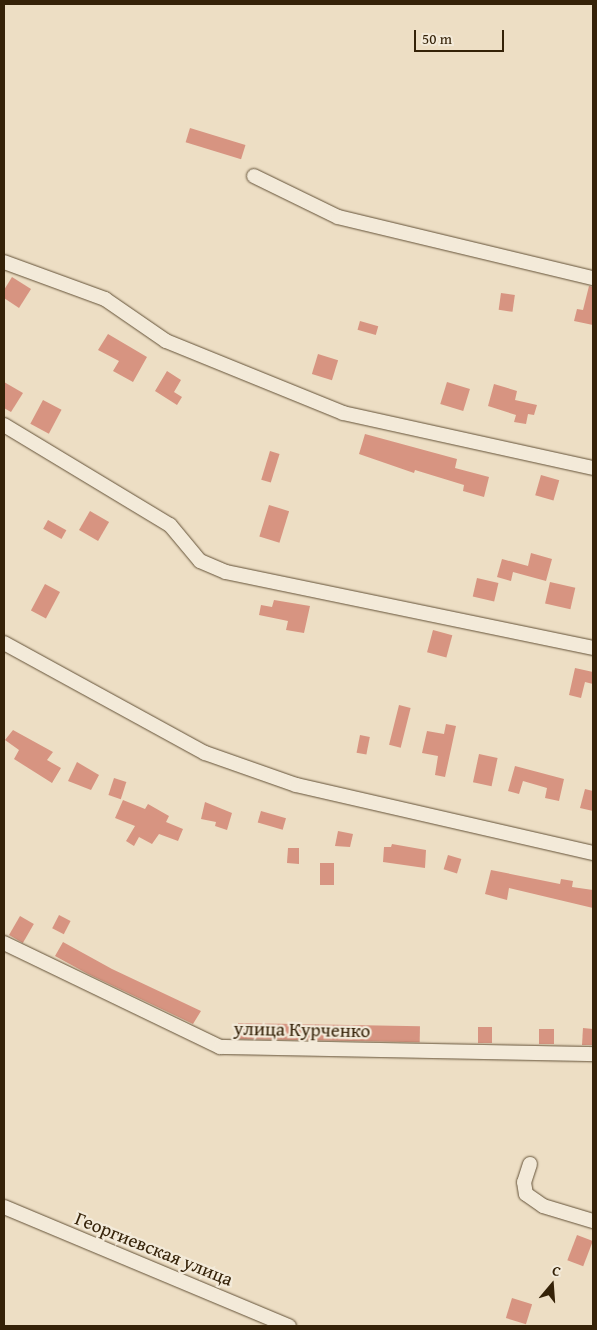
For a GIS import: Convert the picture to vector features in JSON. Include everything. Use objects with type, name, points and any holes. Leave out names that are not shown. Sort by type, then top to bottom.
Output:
[{"type":"street","points":[[254,176],[338,217],[450,242],[593,278]]},
{"type":"street","points":[[4,262],[105,300],[166,341],[343,412],[593,468]]},
{"type":"street","points":[[4,425],[170,525],[200,561],[226,572],[593,648]]},
{"type":"street","points":[[4,643],[205,753],[296,785],[593,853]]},
{"type":"street","name":"улица Курченко","points":[[4,943],[220,1047],[593,1054]]},
{"type":"street","points":[[530,1164],[524,1182],[526,1194],[543,1206],[593,1221]]},
{"type":"street","name":"Георгиевская улица","points":[[4,1207],[289,1326]]},
{"type":"building","points":[[190,128],[245,145],[241,159],[186,142]]},
{"type":"building","points":[[12,277],[31,289],[19,308],[4,298],[4,290]]},
{"type":"building","points":[[589,286],[593,287],[593,325],[574,321],[577,309],[583,310]]},
{"type":"building","points":[[501,293],[515,295],[512,312],[499,310]]},
{"type":"building","points":[[360,321],[378,326],[376,335],[358,330]]},
{"type":"building","points":[[108,334],[147,357],[133,382],[113,371],[119,361],[98,350]]},
{"type":"building","points":[[318,354],[338,360],[332,380],[312,374]]},
{"type":"building","points":[[167,371],[181,380],[174,392],[182,397],[177,405],[155,391]]},
{"type":"building","points":[[4,382],[23,393],[11,412],[4,408]]},
{"type":"building","points":[[447,382],[470,389],[463,411],[440,404]]},
{"type":"building","points":[[494,384],[517,391],[515,400],[537,405],[534,415],[528,414],[526,424],[514,422],[516,415],[488,406]]},
{"type":"building","points":[[43,400],[62,410],[49,434],[30,424]]},
{"type":"building","points":[[365,434],[457,459],[455,468],[489,477],[484,497],[463,491],[464,485],[415,470],[414,473],[359,454]]},
{"type":"building","points":[[270,451],[280,454],[271,483],[261,480]]},
{"type":"building","points":[[541,475],[559,480],[553,500],[535,495]]},
{"type":"building","points":[[269,505],[289,511],[279,543],[259,537]]},
{"type":"building","points":[[90,511],[109,522],[98,541],[79,530]]},
{"type":"building","points":[[48,520],[66,530],[62,539],[43,529]]},
{"type":"building","points":[[531,553],[552,559],[546,581],[513,572],[511,581],[497,577],[502,559],[528,566]]},
{"type":"building","points":[[477,578],[498,583],[494,601],[473,597]]},
{"type":"building","points":[[550,582],[575,588],[570,609],[545,603]]},
{"type":"building","points":[[45,584],[60,592],[46,618],[31,610]]},
{"type":"building","points":[[274,600],[310,606],[304,633],[286,630],[288,621],[259,615],[261,605],[272,607]]},
{"type":"building","points":[[433,630],[452,635],[446,657],[427,652]]},
{"type":"building","points":[[575,668],[593,672],[593,684],[585,682],[581,698],[569,695]]},
{"type":"building","points":[[399,705],[411,708],[401,748],[389,745]]},
{"type":"building","points":[[446,724],[456,726],[445,777],[435,775],[438,756],[422,753],[427,731],[444,734]]},
{"type":"building","points":[[13,730],[53,752],[47,760],[61,768],[52,783],[14,759],[19,750],[5,740]]},
{"type":"building","points":[[360,735],[370,737],[366,755],[357,753]]},
{"type":"building","points":[[479,754],[498,758],[492,786],[473,782]]},
{"type":"building","points":[[77,762],[99,775],[91,790],[68,781]]},
{"type":"building","points":[[515,766],[564,779],[559,801],[545,798],[547,788],[523,781],[519,794],[508,791]]},
{"type":"building","points":[[114,778],[126,782],[121,799],[108,795]]},
{"type":"building","points":[[585,789],[593,791],[593,811],[580,808]]},
{"type":"building","points":[[123,800],[145,809],[148,804],[169,816],[166,822],[183,829],[178,841],[159,834],[152,844],[139,837],[134,846],[126,841],[135,826],[115,818]]},
{"type":"building","points":[[205,802],[232,813],[227,830],[215,826],[216,822],[201,819]]},
{"type":"building","points":[[261,811],[286,818],[283,830],[258,823]]},
{"type":"building","points":[[338,831],[353,834],[350,847],[335,846]]},
{"type":"building","points":[[392,844],[426,850],[425,868],[383,862],[384,847],[391,847]]},
{"type":"building","points":[[288,848],[299,848],[299,864],[287,863]]},
{"type":"building","points":[[448,855],[461,859],[457,873],[444,869]]},
{"type":"building","points":[[320,863],[334,863],[334,885],[320,885]]},
{"type":"building","points":[[491,870],[560,884],[561,879],[573,881],[572,887],[593,890],[593,908],[509,888],[507,900],[485,894]]},
{"type":"building","points":[[59,915],[71,921],[64,934],[52,928]]},
{"type":"building","points":[[20,916],[34,924],[23,943],[9,935]]},
{"type":"building","points":[[63,942],[112,969],[201,1011],[193,1024],[88,974],[55,956]]},
{"type":"building","points":[[238,1023],[420,1026],[420,1042],[238,1039]]},
{"type":"building","points":[[478,1027],[492,1027],[492,1043],[478,1043]]},
{"type":"building","points":[[583,1028],[593,1029],[593,1045],[582,1045]]},
{"type":"building","points":[[539,1029],[554,1029],[554,1044],[539,1044]]},
{"type":"building","points":[[577,1235],[593,1241],[583,1266],[567,1260]]},
{"type":"building","points":[[512,1298],[532,1304],[526,1324],[506,1318]]}]
